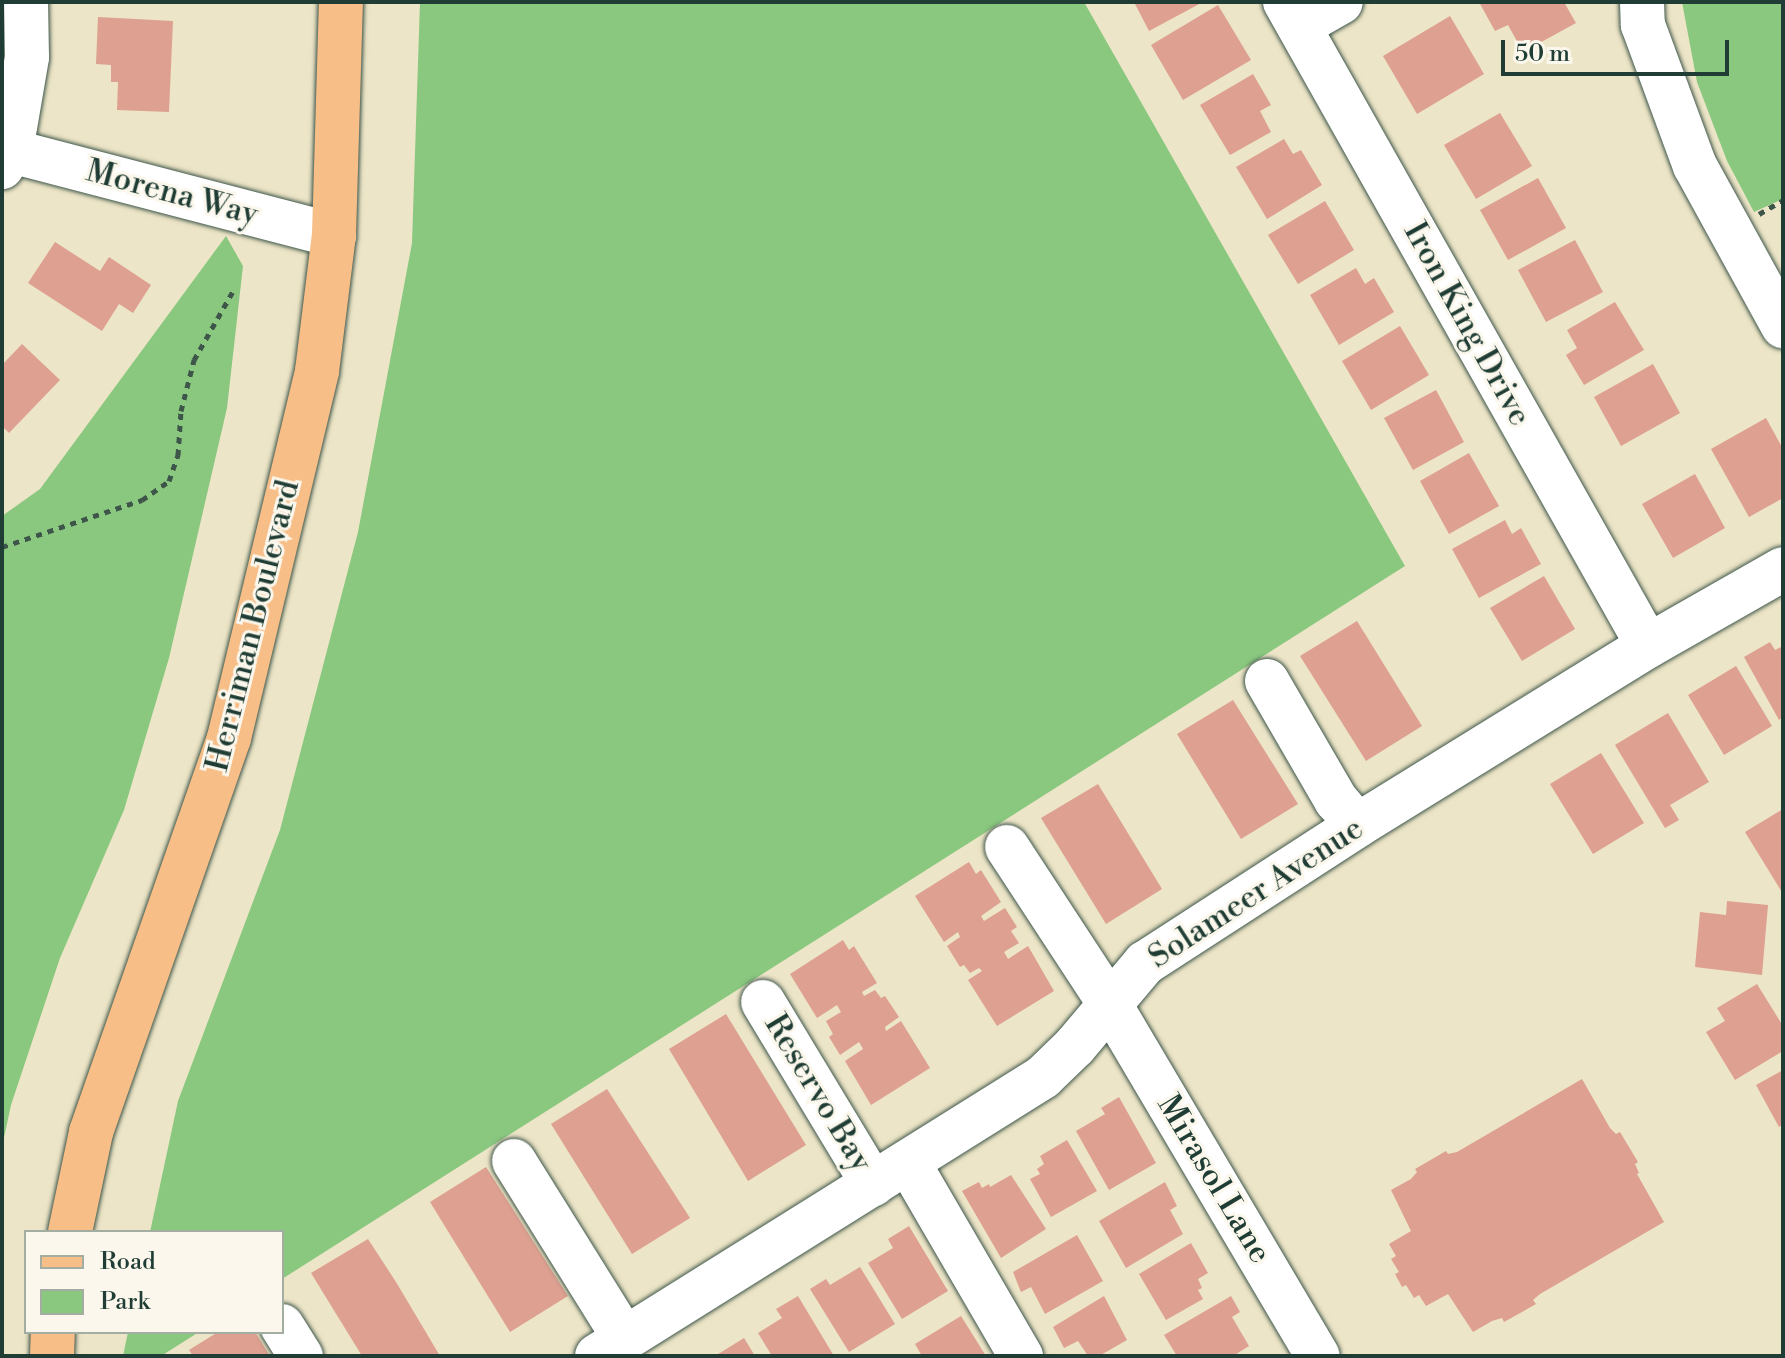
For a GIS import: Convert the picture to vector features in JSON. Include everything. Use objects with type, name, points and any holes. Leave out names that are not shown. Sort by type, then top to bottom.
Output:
[{"type":"main road","name":"Herriman Boulevard","points":[[70,1230],[91,1132],[229,738],[317,371],[334,235],[341,2]]},
{"type":"main road","points":[[52,1356],[53,1334]]},
{"type":"street","points":[[6,159],[27,57],[26,2]]},
{"type":"street","points":[[1292,14],[1341,2]]},
{"type":"street","points":[[1642,2],[1643,25],[1695,166],[1783,326]]},
{"type":"street","name":"Iron King Drive","points":[[1292,14],[1648,646]]},
{"type":"street","name":"Morena Way","points":[[6,159],[334,235]]},
{"type":"street","name":"Solameer Avenue","points":[[611,1347],[1043,1077],[1075,1046],[1145,963],[1358,825],[1648,646],[1783,569]]},
{"type":"street","points":[[1267,681],[1336,800],[1358,825]]},
{"type":"street","name":"Mirasol Lane","points":[[1007,847],[1109,1003],[1318,1356]]},
{"type":"street","name":"Reservo Bay","points":[[763,1002],[1021,1356]]},
{"type":"street","points":[[514,1161],[611,1347]]},
{"type":"street","points":[[284,1329],[301,1356]]},
{"type":"path","points":[[1755,216],[1783,200]]},
{"type":"path","points":[[2,547],[142,500],[169,481],[178,455],[181,411],[194,360],[233,291]]},
{"type":"green space","points":[[420,2],[1084,2],[1405,566],[284,1278],[284,1230],[150,1230],[178,1101],[280,830],[358,532],[412,243]]},
{"type":"green space","points":[[1682,2],[1783,2],[1783,199],[1754,212],[1727,161],[1697,82]]},
{"type":"green space","points":[[226,236],[243,266],[227,408],[169,658],[124,810],[60,958],[11,1105],[2,1147],[2,516],[40,489]]},
{"type":"green space","points":[[128,1334],[196,1334],[161,1356],[123,1356]]},
{"type":"building","points":[[1134,2],[1203,2],[1149,31]]},
{"type":"building","points":[[1479,2],[1564,2],[1576,23],[1523,52],[1508,25],[1495,31]]},
{"type":"building","points":[[1218,5],[1251,60],[1183,100],[1151,45]]},
{"type":"building","points":[[1450,16],[1484,74],[1417,114],[1383,56]]},
{"type":"building","points":[[98,17],[173,21],[169,112],[117,110],[118,82],[111,82],[111,65],[96,64]]},
{"type":"building","points":[[1253,74],[1271,105],[1260,111],[1271,132],[1230,155],[1200,105]]},
{"type":"building","points":[[1500,113],[1532,166],[1476,199],[1444,145]]},
{"type":"building","points":[[1284,139],[1293,154],[1301,150],[1322,185],[1267,219],[1236,167]]},
{"type":"building","points":[[1538,178],[1566,228],[1508,260],[1480,210]]},
{"type":"building","points":[[1325,201],[1354,250],[1298,284],[1268,235]]},
{"type":"building","points":[[1575,240],[1603,292],[1546,322],[1518,270]]},
{"type":"building","points":[[55,242],[100,271],[109,257],[151,285],[133,313],[119,304],[102,331],[28,283]]},
{"type":"building","points":[[1356,268],[1365,284],[1374,278],[1394,312],[1339,345],[1310,295]]},
{"type":"building","points":[[1615,302],[1644,350],[1584,385],[1566,355],[1577,348],[1567,330]]},
{"type":"building","points":[[1400,326],[1429,375],[1371,410],[1342,361]]},
{"type":"building","points":[[22,344],[60,380],[9,433],[2,426],[2,365]]},
{"type":"building","points":[[1653,364],[1680,413],[1621,446],[1594,397]]},
{"type":"building","points":[[1436,390],[1464,442],[1413,470],[1384,418]]},
{"type":"building","points":[[1766,418],[1783,449],[1783,498],[1749,517],[1711,449]]},
{"type":"building","points":[[1469,453],[1499,506],[1449,534],[1420,481]]},
{"type":"building","points":[[1695,474],[1725,528],[1673,558],[1642,504]]},
{"type":"building","points":[[1505,520],[1512,534],[1521,528],[1541,564],[1479,598],[1452,549]]},
{"type":"building","points":[[1544,576],[1575,629],[1522,661],[1490,608]]},
{"type":"building","points":[[1357,621],[1422,726],[1366,761],[1300,656]]},
{"type":"building","points":[[1770,642],[1775,650],[1783,646],[1783,717],[1779,720],[1744,657]]},
{"type":"building","points":[[1736,666],[1772,726],[1724,755],[1688,695]]},
{"type":"building","points":[[1233,700],[1298,804],[1241,839],[1177,734]]},
{"type":"building","points":[[1668,713],[1709,782],[1670,805],[1679,820],[1665,828],[1615,745]]},
{"type":"building","points":[[1601,753],[1644,823],[1593,854],[1550,784]]},
{"type":"building","points":[[1098,784],[1162,889],[1106,924],[1041,818]]},
{"type":"building","points":[[1783,809],[1783,894],[1745,832]]},
{"type":"building","points":[[969,862],[976,874],[981,870],[1001,902],[981,916],[984,921],[1005,908],[1017,927],[1011,931],[1019,943],[1004,952],[1008,959],[1028,946],[1054,991],[997,1026],[968,980],[982,971],[979,968],[970,973],[964,965],[960,967],[947,946],[960,937],[958,932],[944,942],[915,896]]},
{"type":"building","points":[[1727,901],[1768,905],[1762,975],[1695,967],[1700,912],[1726,915]]},
{"type":"building","points":[[843,940],[849,950],[854,946],[877,983],[862,992],[864,996],[875,990],[881,998],[885,996],[899,1017],[885,1027],[886,1031],[901,1021],[930,1068],[871,1105],[845,1061],[863,1049],[859,1042],[840,1055],[829,1037],[833,1034],[826,1021],[841,1012],[837,1005],[817,1018],[790,974]]},
{"type":"building","points":[[1757,984],[1783,1026],[1783,1051],[1735,1080],[1706,1032],[1725,1021],[1717,1008]]},
{"type":"building","points":[[726,1014],[806,1145],[748,1181],[669,1049]]},
{"type":"building","points":[[1783,1070],[1783,1124],[1779,1127],[1756,1085]]},
{"type":"building","points":[[1582,1079],[1610,1128],[1616,1134],[1620,1132],[1638,1162],[1635,1164],[1637,1174],[1664,1222],[1540,1294],[1533,1300],[1536,1304],[1504,1322],[1502,1318],[1492,1321],[1473,1332],[1448,1294],[1426,1306],[1419,1295],[1414,1298],[1406,1285],[1402,1287],[1395,1274],[1399,1272],[1391,1259],[1396,1256],[1389,1244],[1411,1231],[1391,1190],[1411,1179],[1417,1172],[1415,1169],[1446,1151],[1448,1154],[1457,1152]]},
{"type":"building","points":[[607,1089],[690,1218],[632,1254],[551,1124]]},
{"type":"building","points":[[1119,1097],[1156,1163],[1109,1190],[1076,1131],[1105,1114],[1101,1108]]},
{"type":"building","points":[[1067,1140],[1097,1191],[1051,1217],[1030,1179],[1040,1174],[1037,1169],[1044,1164],[1040,1156]]},
{"type":"building","points":[[486,1167],[568,1296],[510,1332],[430,1202]]},
{"type":"building","points":[[1011,1175],[1046,1229],[1001,1258],[962,1191],[979,1182],[982,1188],[989,1184],[990,1187]]},
{"type":"building","points":[[1165,1182],[1177,1206],[1170,1210],[1183,1234],[1126,1268],[1099,1221]]},
{"type":"building","points":[[909,1226],[948,1291],[902,1319],[868,1263],[893,1248],[888,1239]]},
{"type":"building","points":[[1077,1235],[1103,1281],[1045,1314],[1031,1287],[1021,1292],[1013,1272]]},
{"type":"building","points":[[368,1239],[440,1356],[362,1356],[311,1273]]},
{"type":"building","points":[[1191,1243],[1208,1273],[1198,1279],[1202,1288],[1198,1290],[1203,1299],[1166,1320],[1139,1274]]},
{"type":"building","points":[[860,1267],[895,1324],[849,1352],[810,1289],[826,1279],[830,1285]]},
{"type":"building","points":[[798,1296],[834,1356],[772,1356],[758,1333],[782,1318],[776,1309]]},
{"type":"building","points":[[1104,1296],[1127,1340],[1099,1356],[1088,1356],[1078,1341],[1064,1348],[1053,1327]]},
{"type":"building","points":[[1231,1296],[1240,1312],[1232,1317],[1249,1346],[1233,1356],[1177,1356],[1164,1335]]},
{"type":"building","points":[[961,1316],[986,1356],[922,1356],[915,1344]]},
{"type":"building","points":[[215,1334],[256,1334],[270,1356],[193,1356],[189,1350]]},
{"type":"building","points":[[744,1338],[755,1356],[715,1356]]}]
